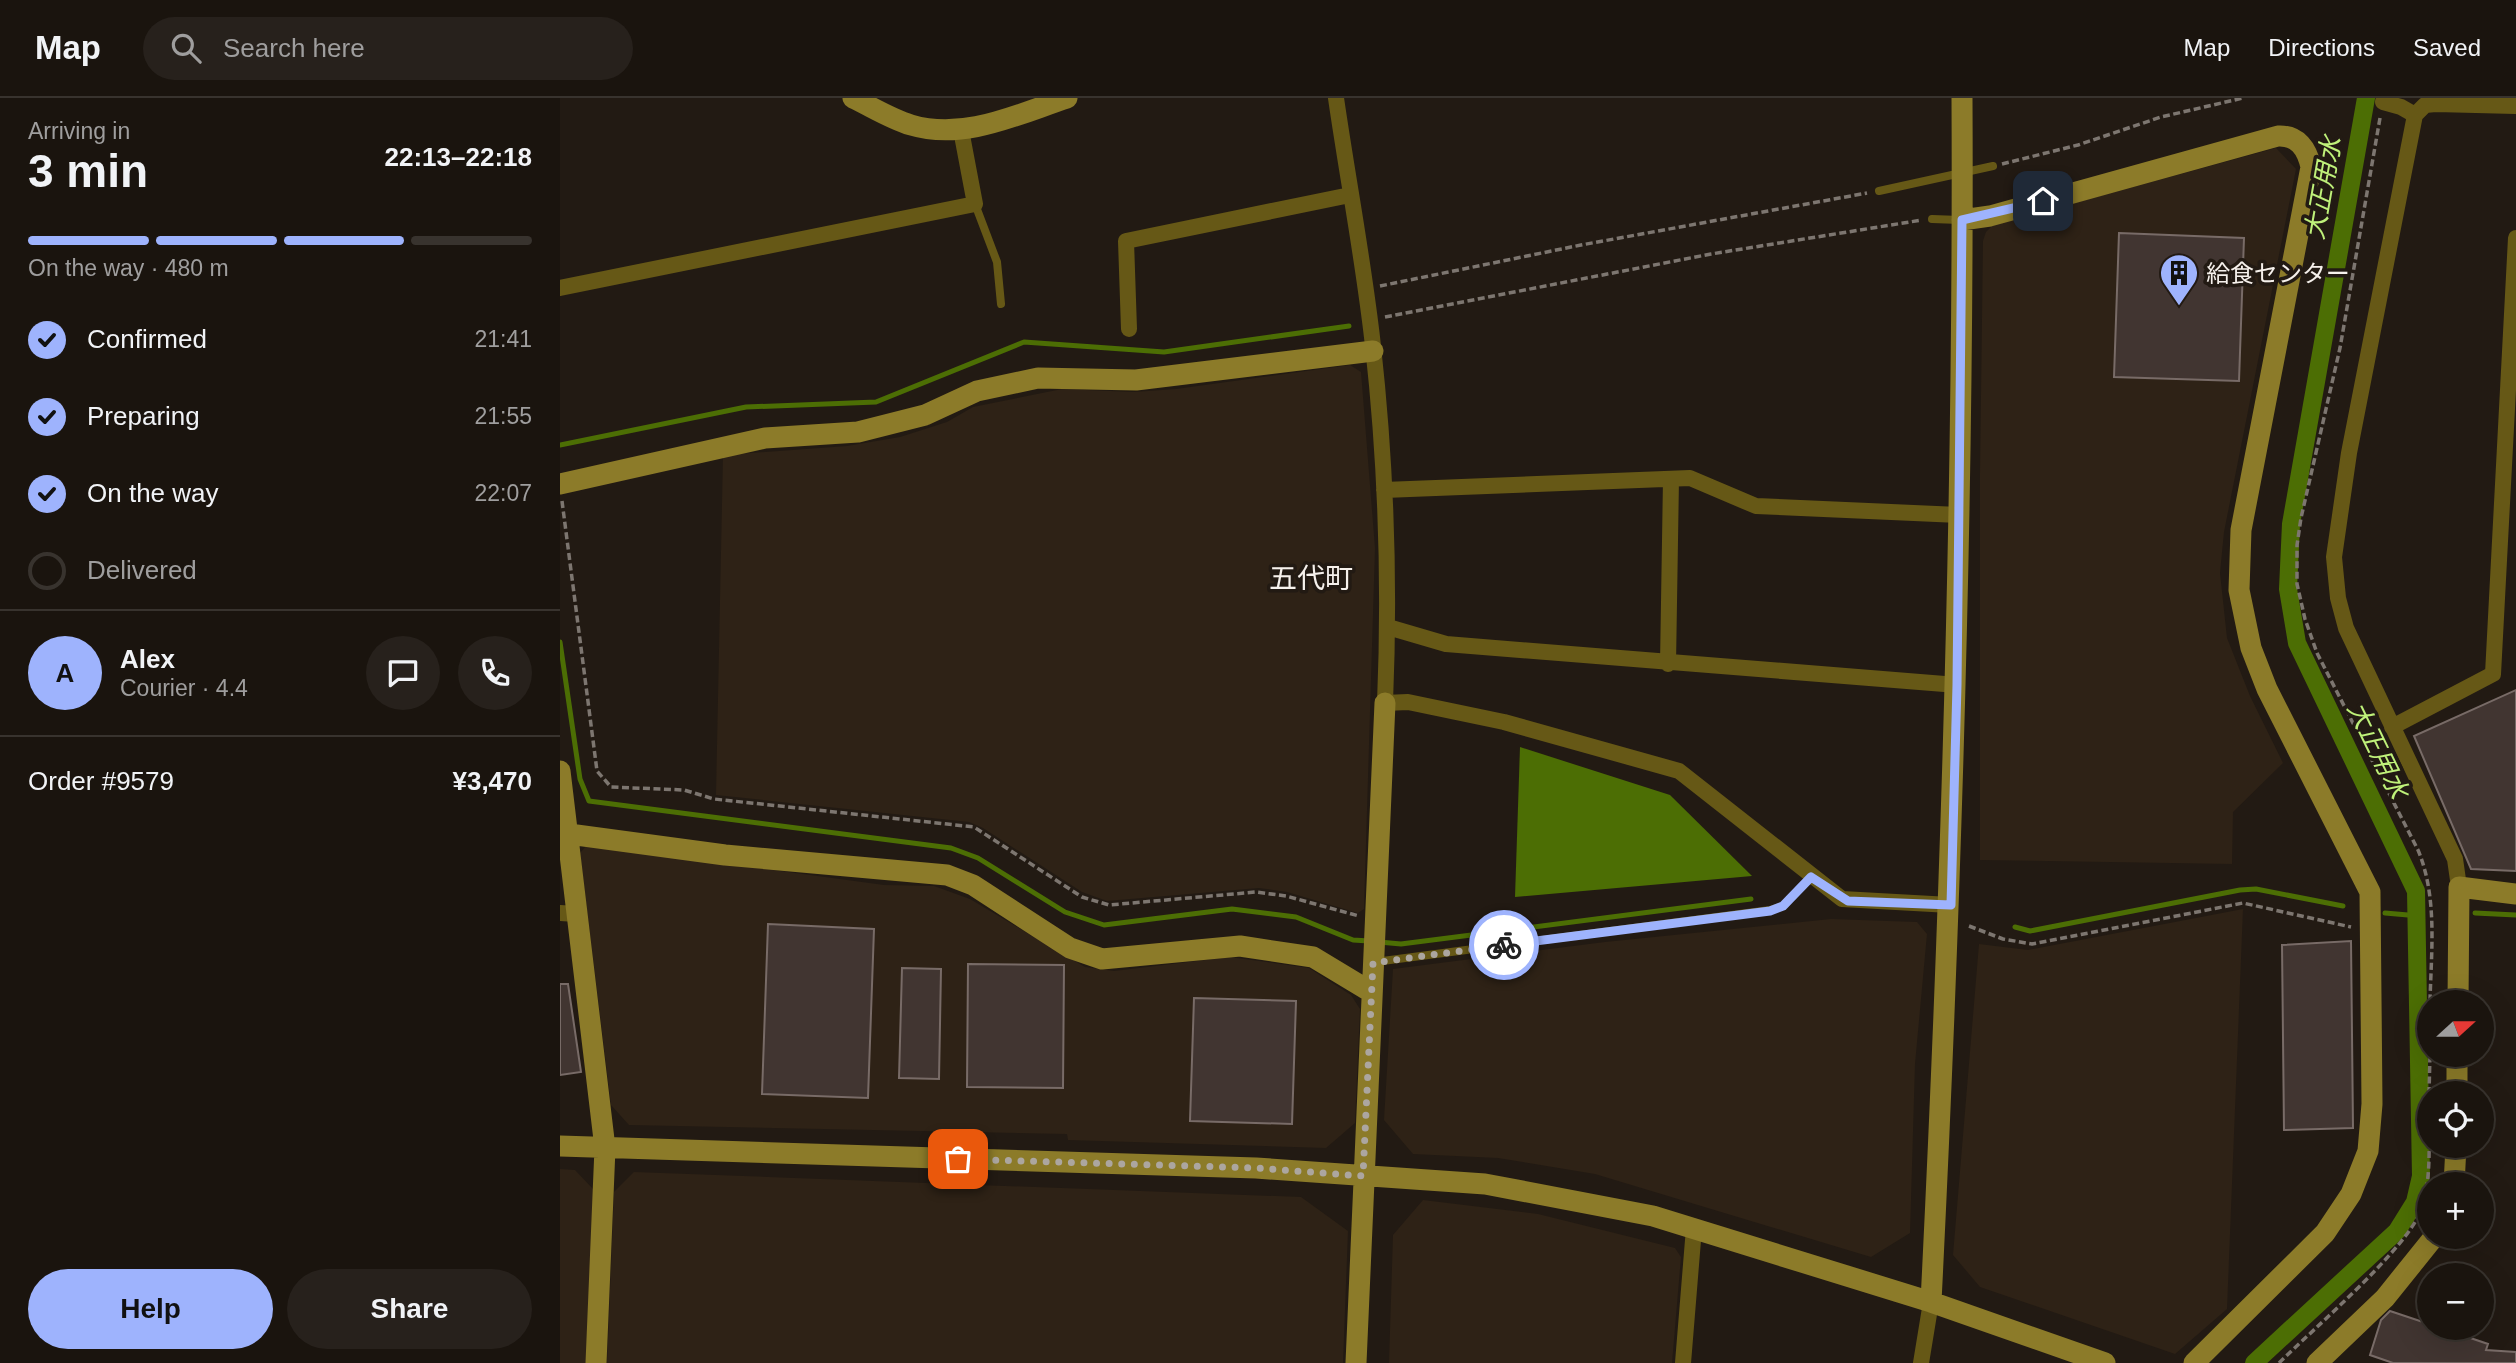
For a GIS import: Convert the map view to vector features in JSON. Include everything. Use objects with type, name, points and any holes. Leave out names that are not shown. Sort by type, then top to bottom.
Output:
[{"type":"street","points":[[853,98],[910,125],[942,131],[961,130],[1067,98]]},
{"type":"street","points":[[1336,98],[1373,351],[1384,490],[1388,627],[1356,1363]]},
{"type":"street","points":[[1921,1363],[1931,1303],[1951,905],[1957,685],[1962,98]]},
{"type":"street","points":[[2383,100],[2415,115]]},
{"type":"street","points":[[2458,990],[2459,887],[2455,859],[2346,628],[2338,598],[2334,557],[2349,453],[2415,115],[2425,105],[2436,104],[2516,106]]},
{"type":"street","points":[[560,288],[975,204],[961,130]]},
{"type":"street","points":[[1962,220],[1990,216],[2278,136],[2292,138],[2308,154],[2311,167],[2241,530],[2239,590],[2251,648],[2267,689],[2370,892],[2372,1104],[2368,1151],[2351,1194],[2325,1233],[2193,1363]]},
{"type":"street","points":[[1129,329],[1126,242],[1350,195]]},
{"type":"street","points":[[2392,727],[2493,674],[2516,238]]},
{"type":"street","points":[[560,484],[765,438],[858,432],[925,415],[977,391],[1038,379],[1159,378],[1373,351]]},
{"type":"street","points":[[1384,490],[1690,478],[1756,506],[1959,515]]},
{"type":"street","points":[[1668,664],[1671,479]]},
{"type":"street","points":[[1388,627],[1446,644],[1668,664],[1957,685]]},
{"type":"street","points":[[1385,703],[1408,702],[1504,722],[1679,771],[1811,877],[1848,901],[1951,905]]},
{"type":"street","points":[[560,771],[569,834],[568,914],[605,1148],[596,1363]]},
{"type":"street","points":[[569,834],[725,855],[947,875],[973,885],[1070,948],[1102,959],[1240,946],[1313,957],[1371,992]]},
{"type":"street","points":[[2459,887],[2516,894]]},
{"type":"street","points":[[560,1146],[1256,1168],[1485,1184],[1653,1216],[1931,1303],[2105,1363]]},
{"type":"street","points":[[1683,1363],[1694,1228]]},
{"type":"street","points":[[2317,1363],[2385,1298],[2424,1249]]},
{"type":"lane","points":[[1879,191],[1993,166]]},
{"type":"lane","points":[[975,204],[997,262],[1001,304]]},
{"type":"lane","points":[[1932,219],[1962,220]]},
{"type":"lane","points":[[1373,963],[1770,911],[1783,906],[1811,877]]},
{"type":"path","points":[[1993,166],[2078,145],[2161,117],[2243,98]]},
{"type":"path","points":[[2383,100],[2340,348],[2301,518],[2297,545],[2297,583],[2316,653],[2418,850],[2428,876],[2431,904],[2430,990]]},
{"type":"path","points":[[1365,289],[1581,245],[1879,191]]},
{"type":"path","points":[[1369,321],[1711,254],[1932,219]]},
{"type":"path","points":[[560,495],[597,771],[611,787],[684,790],[714,799],[974,827],[1082,897],[1109,905],[1256,892],[1286,896],[1374,920]]},
{"type":"path","points":[[1969,926],[2003,939],[2032,944],[2243,903],[2371,931]]},
{"type":"path","points":[[2279,1363],[2404,1239],[2420,1214],[2428,1188],[2428,1158]]},
{"type":"shaded area","points":[[2276,148],[2296,169],[2224,532],[2220,573],[2227,638],[2250,696],[2283,763],[2233,812],[2232,864],[1980,860],[1980,474],[1983,241],[1986,232],[1993,225]]},
{"type":"shaded area","points":[[1350,365],[1361,372],[1375,548],[1364,909],[1358,913],[1287,892],[1259,888],[1107,901],[1082,892],[983,828],[969,822],[716,795],[723,455],[847,446],[900,437],[947,422],[973,407],[1062,389],[1134,392],[1176,389]]},
{"type":"shaded area","points":[[1520,747],[1670,795],[1752,876],[1515,897]]},
{"type":"shaded area","points":[[587,845],[884,885],[934,886],[970,899],[1085,967],[1114,971],[1230,957],[1309,968],[1351,995],[1360,1009],[1355,1123],[1326,1148],[1068,1140],[1067,1134],[629,1125],[611,1105],[580,853]]},
{"type":"shaded area","points":[[2243,909],[2227,1309],[2175,1354],[1980,1287],[1953,1255],[1979,944],[2028,950]]},
{"type":"shaded area","points":[[1831,919],[1917,922],[1927,934],[1915,1064],[1910,1233],[1871,1257],[1595,1174],[1498,1158],[1413,1154],[1384,1120],[1393,969],[1605,942]]},
{"type":"shaded area","points":[[560,1169],[575,1170],[594,1190],[586,1363],[560,1363]]},
{"type":"shaded area","points":[[634,1172],[1301,1197],[1348,1231],[1343,1363],[607,1363],[614,1192]]},
{"type":"shaded area","points":[[1423,1200],[1538,1214],[1675,1248],[1681,1257],[1672,1363],[1389,1363],[1393,1235]]},
{"type":"building","name":"給食センター","points":[[2119,233],[2244,238],[2239,381],[2114,377]]},
{"type":"building","points":[[2516,690],[2516,871],[2471,869],[2414,736]]},
{"type":"building","points":[[768,924],[874,929],[868,1098],[762,1094]]},
{"type":"building","points":[[2351,941],[2353,1128],[2284,1130],[2282,945]]},
{"type":"building","points":[[968,964],[1064,965],[1063,1088],[967,1087]]},
{"type":"building","points":[[902,968],[941,969],[939,1079],[899,1078]]},
{"type":"building","points":[[560,984],[568,984],[581,1072],[560,1075]]},
{"type":"building","points":[[1194,998],[1296,1001],[1292,1124],[1190,1121]]},
{"type":"building","points":[[2390,1311],[2417,1320],[2417,1340],[2476,1340],[2488,1344],[2486,1350],[2516,1352],[2516,1363],[2393,1363],[2370,1355],[2381,1320]]},
{"type":"waterway","name":"大正用水","points":[[2254,1363],[2397,1231],[2415,1202],[2421,1176],[2416,891],[2297,643],[2288,589],[2291,524],[2366,98]]},
{"type":"waterway","points":[[560,445],[746,407],[876,402],[1024,342],[1164,352],[1349,326]]},
{"type":"waterway","points":[[560,642],[580,779],[589,801],[951,848],[978,858],[1065,912],[1104,925],[1232,909],[1296,917],[1353,940],[1369,941]]},
{"type":"waterway","points":[[2015,927],[2030,931],[2240,890],[2256,889],[2343,906]]},
{"type":"waterway","points":[[1379,942],[1401,944],[1751,899]]},
{"type":"waterway","points":[[2385,913],[2408,915]]},
{"type":"waterway","points":[[2475,913],[2516,915]]},
{"type":"way so far","points":[[958,1159],[1256,1168],[1363,1176],[1373,963],[1504,945]]},
{"type":"place","name":"給食センター","points":[[2179,307]]},
{"type":"district","name":"五代町","points":[[1311,578]]},
{"type":"route","points":[[1504,945],[1770,911],[1783,906],[1811,877],[1848,901],[1951,905],[1957,685],[1962,220],[1990,216],[2043,201]]}]
